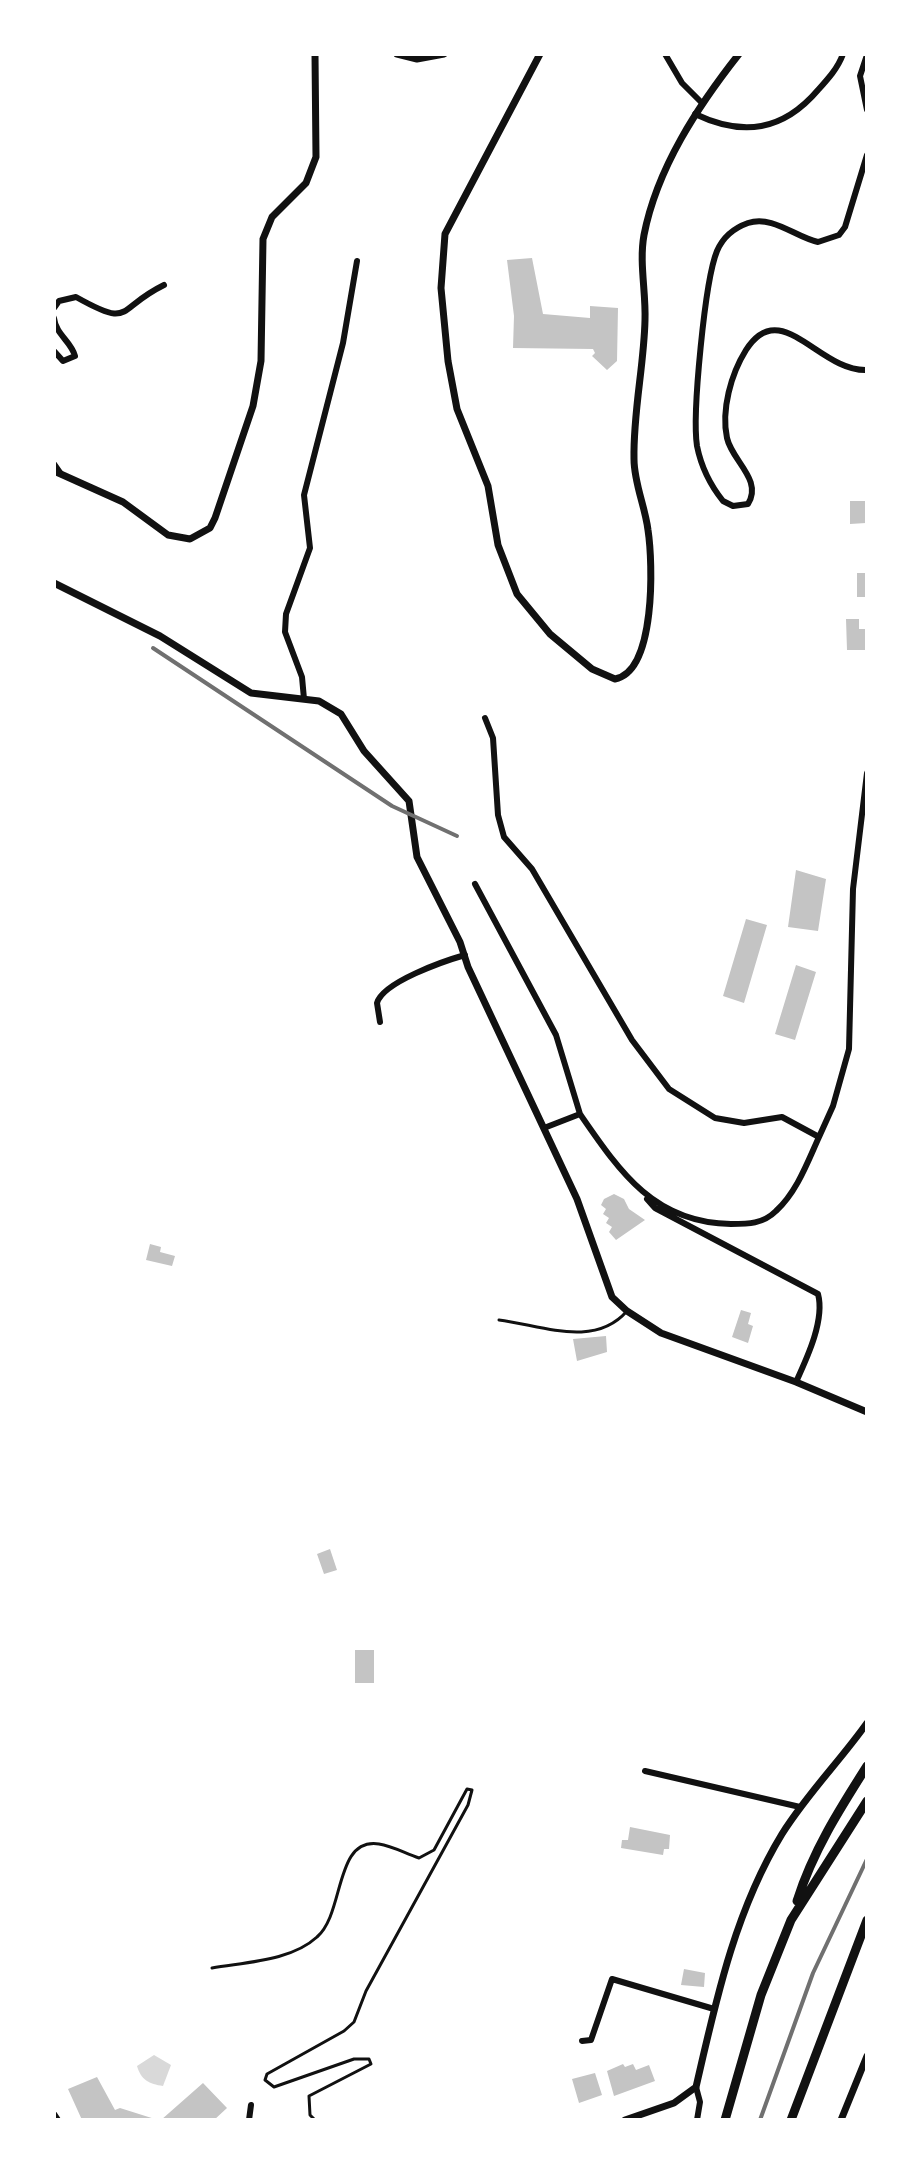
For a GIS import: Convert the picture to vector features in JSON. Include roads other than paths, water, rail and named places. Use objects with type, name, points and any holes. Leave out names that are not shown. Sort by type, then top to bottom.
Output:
[{"type":"highway","points":[[725,2120],[761,1995],[791,1920],[808,1866],[867,1766]]},
{"type":"highway","points":[[791,1920],[867,1801]]},
{"type":"highway","points":[[791,2120],[867,1920]]},
{"type":"street","points":[[54,464],[58,473],[123,502],[168,535],[190,539],[210,528],[246,434],[258,382],[261,251],[266,227],[306,183],[316,157],[315,54]]},
{"type":"street","points":[[397,54],[417,59],[444,54]]},
{"type":"street","points":[[540,54],[445,234],[443,317],[457,409],[488,486],[506,570],[534,617],[605,678],[620,678],[631,671],[643,645],[649,595],[649,534],[637,487],[634,445],[645,323],[642,249],[665,176],[695,114],[739,54]]},
{"type":"street","points":[[665,54],[673,70],[702,103]]},
{"type":"street","points":[[695,114],[740,129],[757,130],[782,122],[814,96],[837,68],[843,54]]},
{"type":"street","points":[[867,55],[860,76],[867,110]]},
{"type":"street","points":[[867,155],[845,227],[839,235],[818,242],[773,223],[756,221],[725,237],[717,250],[709,282],[696,431],[703,466],[723,501],[741,506],[748,504],[753,492],[752,483],[728,442],[725,427],[733,381],[742,356],[757,335],[773,330],[788,332],[835,365],[867,370]]},
{"type":"street","points":[[304,699],[302,677],[285,632],[286,614],[310,548],[304,495],[343,343],[357,261]]},
{"type":"street","points":[[54,308],[59,301],[76,297],[103,314],[118,315],[164,285]]},
{"type":"street","points":[[54,318],[75,356],[63,361],[54,351]]},
{"type":"street","points":[[54,583],[160,636],[251,693],[319,701],[341,714],[369,758],[405,793],[411,807],[414,850],[585,1219],[603,1279],[612,1297],[627,1311],[661,1333],[796,1382],[867,1412]]},
{"type":"street","points":[[485,718],[493,738],[498,815],[504,837],[532,869],[632,1040],[669,1089],[723,1121],[744,1123],[782,1117],[819,1137]]},
{"type":"street","points":[[642,1194],[692,1221],[705,1224],[761,1222],[786,1200],[833,1106],[849,1049],[853,889],[867,773]]},
{"type":"street","points":[[475,884],[556,1035],[580,1114],[615,1165],[655,1208],[818,1294],[821,1305],[817,1322],[796,1382]]},
{"type":"street","points":[[380,1022],[377,1003],[386,990],[445,960],[465,955]]},
{"type":"street","points":[[544,1128],[580,1114]]},
{"type":"street","points":[[697,2120],[700,2102],[696,2087],[714,2009],[755,1882],[800,1807],[867,1723]]},
{"type":"street","points":[[645,1771],[800,1807]]},
{"type":"street","points":[[582,2041],[591,2040],[612,1979],[714,2009]]},
{"type":"street","points":[[841,2120],[867,2056]]},
{"type":"street","points":[[625,2120],[674,2103],[696,2087]]},
{"type":"street","points":[[249,2120],[251,2105]]},
{"type":"street","points":[[54,2114],[58,2120]]},
{"type":"lane","points":[[499,1320],[566,1332],[599,1331],[615,1325],[627,1311]]},
{"type":"lane","points":[[212,1968],[277,1957],[304,1947],[319,1936],[329,1921],[340,1895],[347,1858],[352,1851],[377,1843],[419,1858],[427,1856],[434,1850],[460,1797],[467,1789],[472,1790],[468,1805],[366,1991],[354,2022],[267,2074],[265,2080],[274,2087],[354,2059],[369,2059],[371,2064],[362,2072],[309,2096],[310,2115],[315,2120]]},
{"type":"railway","points":[[153,648],[392,806],[457,836]]},
{"type":"railway","points":[[760,2120],[813,1973],[867,1859]]}]
